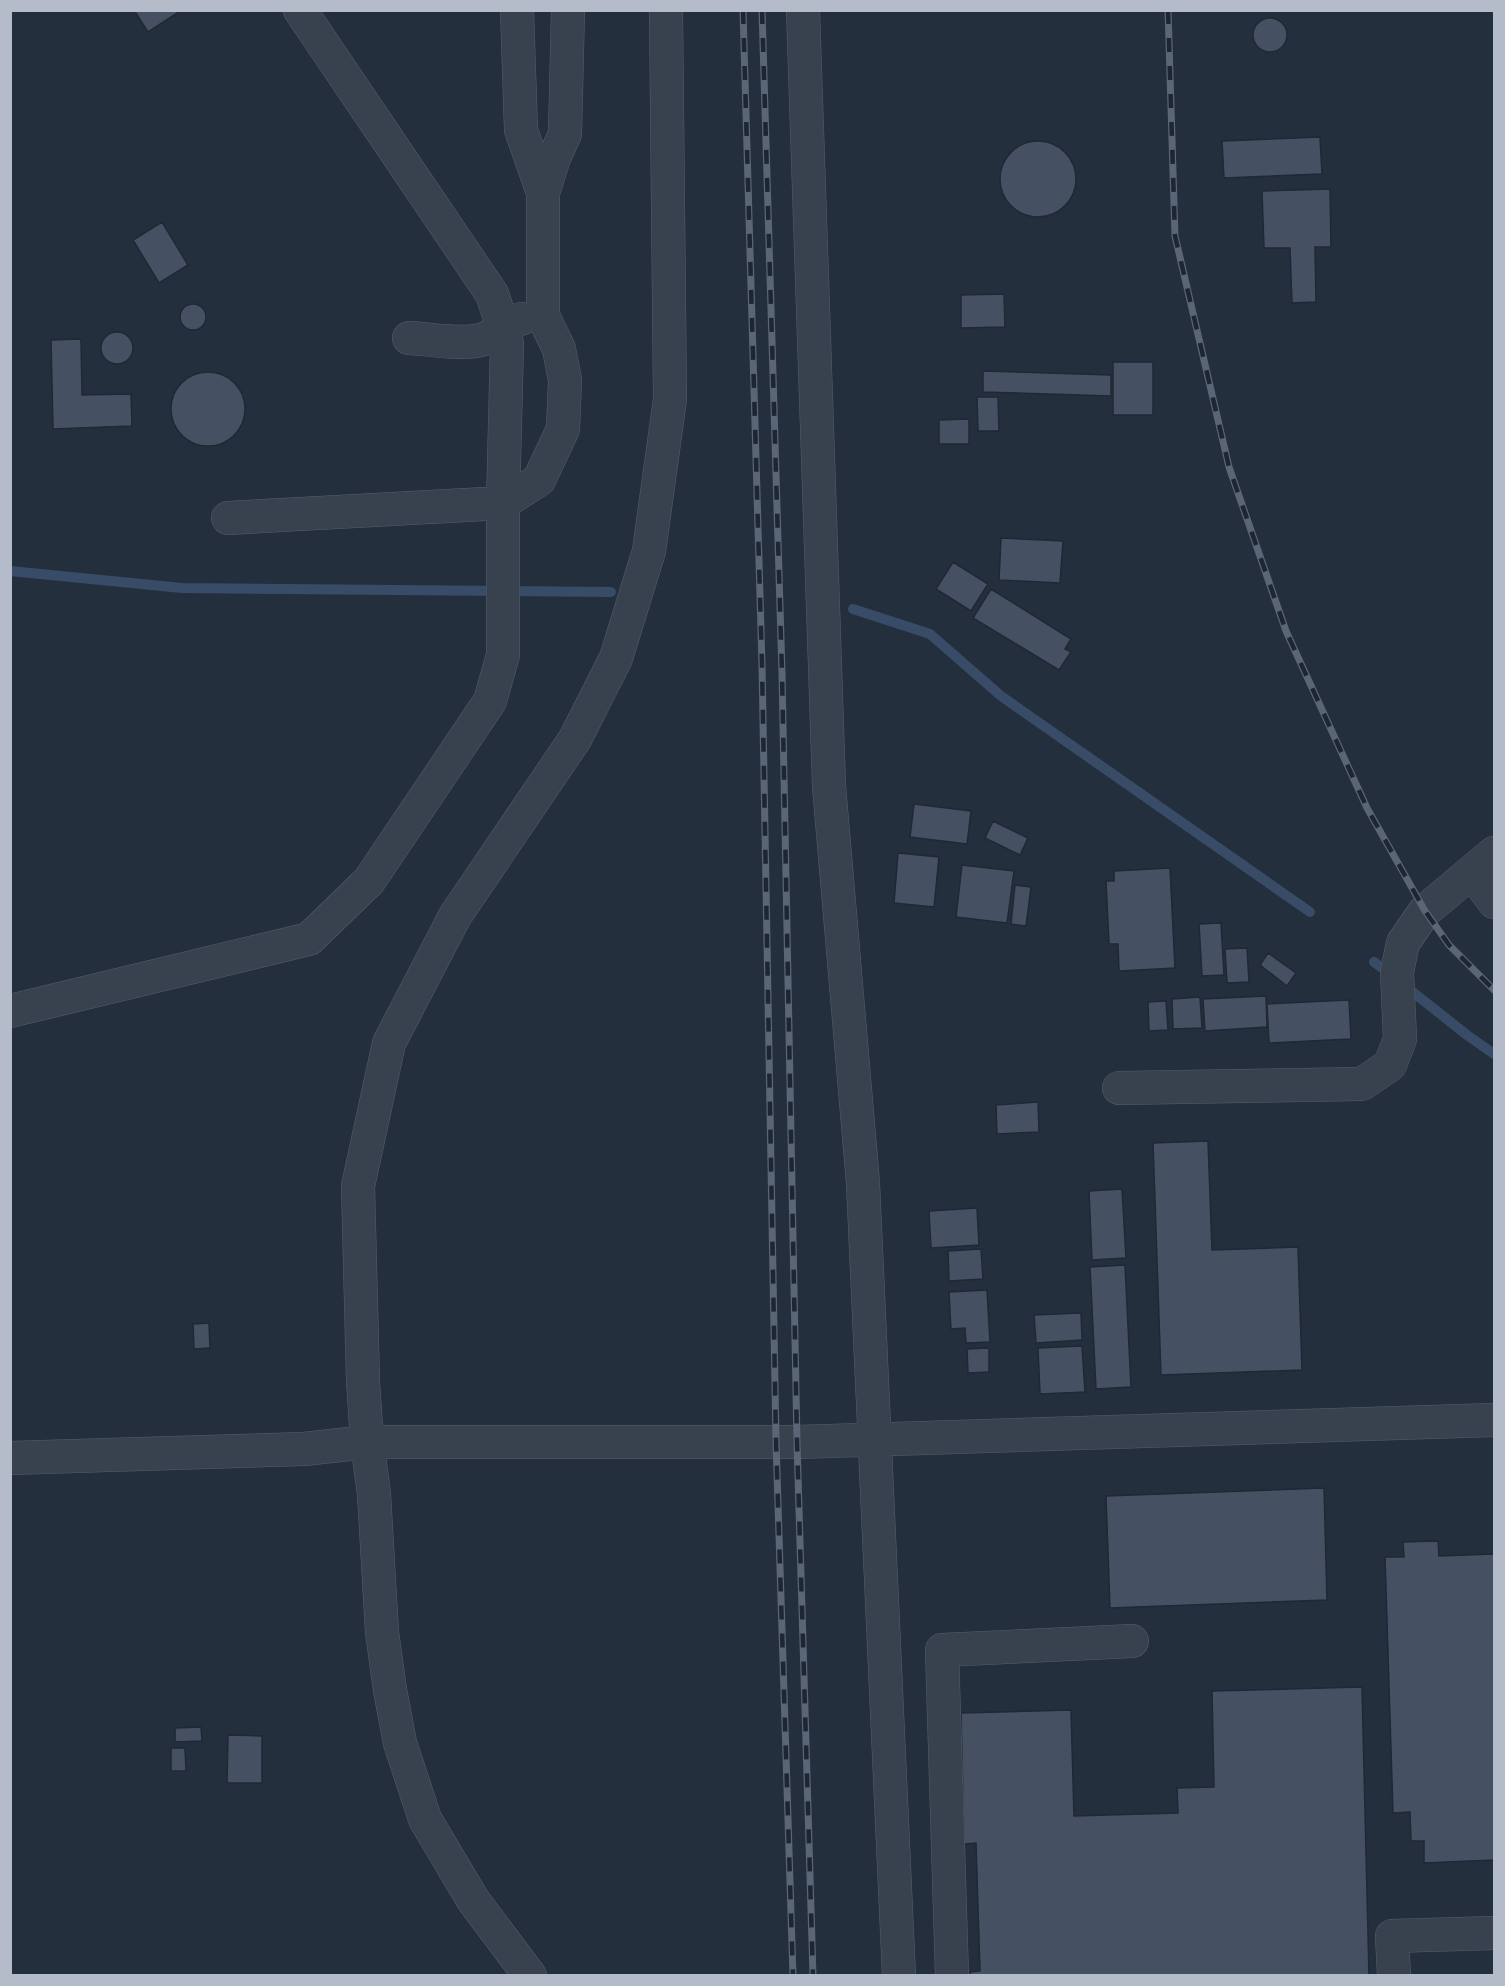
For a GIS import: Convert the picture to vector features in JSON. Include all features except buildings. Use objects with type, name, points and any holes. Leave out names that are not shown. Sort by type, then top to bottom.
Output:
[{"type":"street","points":[[10,1011],[309,939],[369,881],[490,701],[502,655],[502,542],[507,344],[503,327],[492,294],[300,10]]},
{"type":"street","points":[[517,10],[521,130],[543,194]]},
{"type":"street","points":[[228,518],[503,503],[539,480],[563,429],[565,380],[559,349],[543,316],[543,194],[554,158],[565,134],[568,10]]},
{"type":"street","points":[[530,1976],[473,1900],[425,1819],[400,1743],[382,1632],[374,1494],[367,1442],[363,1381],[358,1186],[389,1043],[455,916],[575,740],[616,658],[649,551],[670,399],[666,10]]},
{"type":"street","points":[[803,10],[829,786],[863,1183],[899,1976]]},
{"type":"street","points":[[409,338],[474,342],[486,338],[518,319],[543,316]]},
{"type":"street","points":[[1119,1088],[1362,1084],[1390,1065],[1400,1039],[1397,972],[1403,944],[1425,911],[1483,862],[1494,902]]},
{"type":"street","points":[[10,1458],[304,1449],[367,1442],[797,1442],[1396,1425],[1494,1420]]},
{"type":"street","points":[[952,1976],[942,1650],[1132,1641]]},
{"type":"street","points":[[1394,1976],[1392,1936],[1494,1933]]},
{"type":"waterway","points":[[10,571],[182,588],[611,592]]},
{"type":"waterway","points":[[853,609],[930,634],[1001,696],[1310,912]]},
{"type":"waterway","points":[[1374,962],[1393,976]]},
{"type":"waterway","points":[[1405,986],[1494,1054]]},
{"type":"railway","points":[[743,10],[762,665],[776,1441],[793,1976]]},
{"type":"railway","points":[[762,10],[782,673],[797,1442],[813,1976]]},
{"type":"railway","points":[[1168,10],[1175,236],[1229,467],[1286,631],[1367,808],[1425,911],[1449,945],[1494,990]]}]
